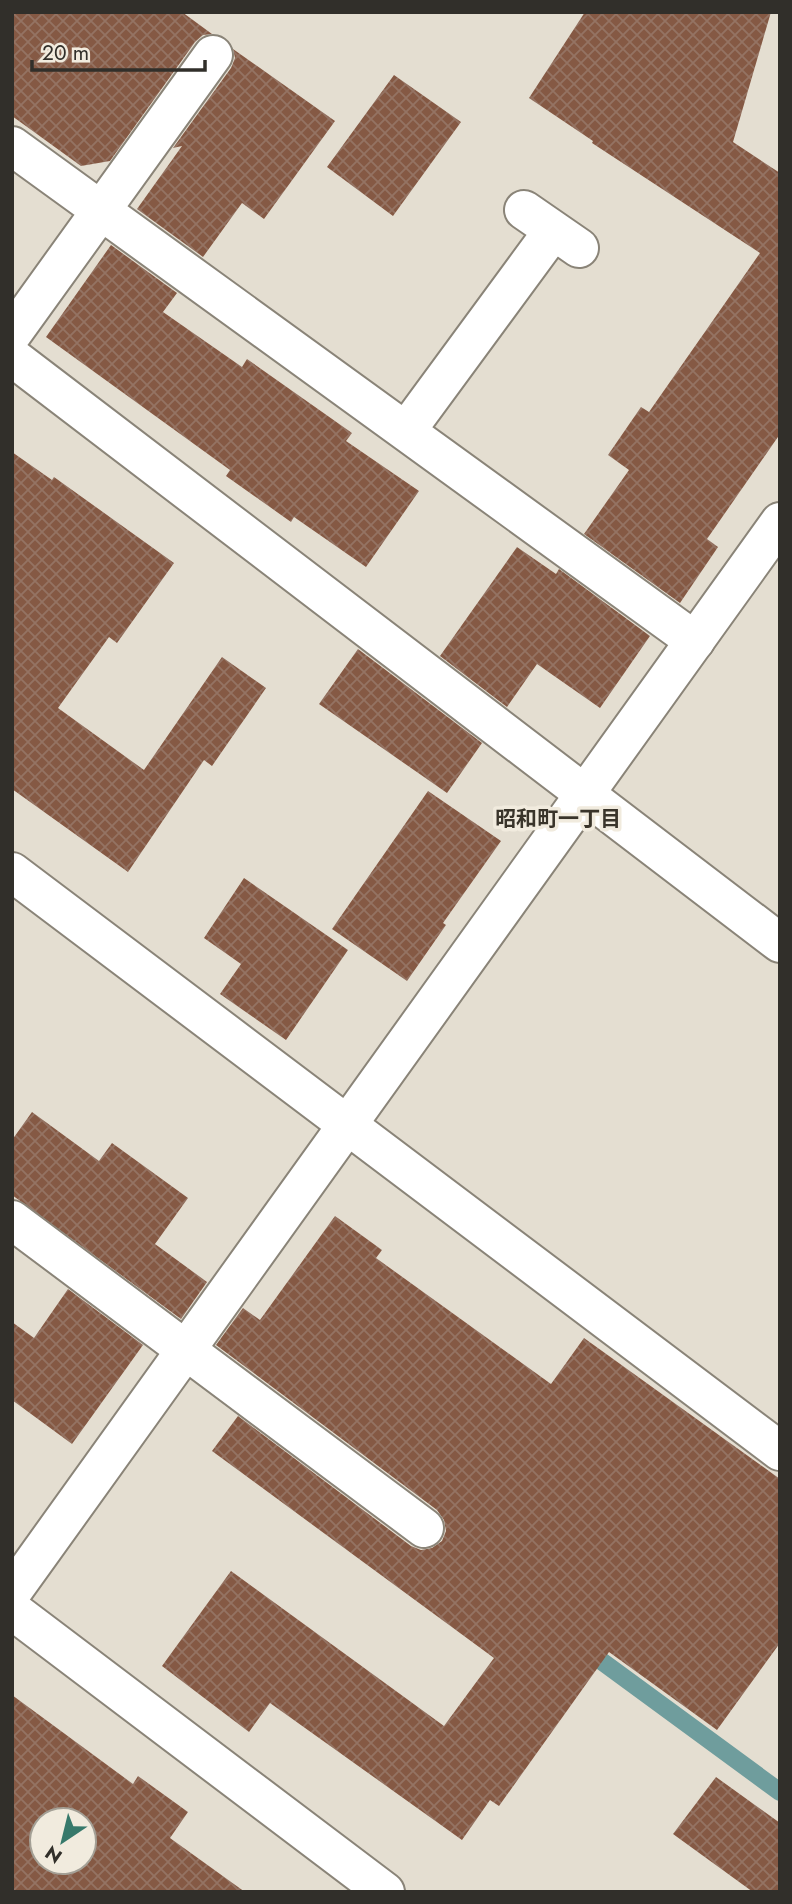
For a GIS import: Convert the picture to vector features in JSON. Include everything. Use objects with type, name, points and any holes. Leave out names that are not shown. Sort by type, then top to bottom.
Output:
[{"type":"street","points":[[12,334],[214,55]]},
{"type":"street","points":[[12,146],[695,640]]},
{"type":"street","points":[[405,431],[552,230]]},
{"type":"street","points":[[12,357],[780,943]]},
{"type":"street","points":[[12,1592],[780,522]]},
{"type":"street","points":[[12,872],[780,1451]]},
{"type":"street","points":[[12,1220],[424,1528]]},
{"type":"street","points":[[12,1610],[385,1892]]},
{"type":"building","points":[[12,12],[182,12],[212,34],[203,35],[195,42],[110,161],[81,166],[12,116]]},
{"type":"building","points":[[585,12],[771,12],[733,142],[780,173],[780,434],[707,539],[718,547],[680,603],[584,534],[629,470],[608,455],[641,407],[649,412],[760,253],[592,143],[593,141],[529,98]]},
{"type":"building","points":[[233,49],[335,121],[264,219],[242,203],[203,257],[137,209],[182,146],[173,148],[231,68],[235,58]]},
{"type":"building","points":[[394,75],[461,122],[393,216],[327,167]]},
{"type":"building","points":[[111,245],[177,293],[163,312],[242,367],[247,359],[352,433],[346,441],[419,491],[366,567],[294,517],[291,522],[226,476],[230,470],[46,337]]},
{"type":"building","points":[[12,452],[52,480],[54,477],[174,563],[117,643],[109,637],[58,708],[144,770],[222,657],[266,688],[212,766],[204,760],[128,872],[12,789]]},
{"type":"building","points":[[517,547],[556,574],[559,569],[650,636],[600,708],[537,664],[507,707],[440,656]]},
{"type":"building","points":[[358,649],[482,743],[447,793],[319,704]]},
{"type":"building","points":[[428,791],[501,841],[443,923],[446,925],[407,981],[332,929]]},
{"type":"building","points":[[244,878],[348,950],[286,1040],[220,994],[241,964],[204,938]]},
{"type":"building","points":[[32,1112],[99,1161],[112,1143],[188,1198],[155,1244],[207,1282],[181,1319],[12,1195],[12,1140]]},
{"type":"building","points":[[335,1216],[382,1250],[376,1258],[551,1384],[584,1338],[780,1479],[780,1643],[717,1730],[609,1652],[499,1806],[490,1800],[462,1840],[270,1703],[249,1732],[162,1666],[231,1571],[444,1726],[494,1658],[212,1451],[238,1416],[411,1546],[421,1550],[432,1548],[442,1541],[446,1531],[444,1520],[437,1510],[216,1345],[243,1308],[260,1320]]},
{"type":"building","points":[[68,1289],[143,1345],[72,1444],[12,1400],[12,1322],[34,1338]]},
{"type":"building","points":[[12,1695],[133,1784],[138,1776],[188,1812],[170,1838],[245,1892],[12,1892]]},
{"type":"building","points":[[716,1777],[780,1823],[780,1892],[753,1892],[673,1834]]},
{"type":"waterway","points":[[585,1649],[780,1792]]},
{"type":"district","name":"昭和町一丁目","points":[[558,819]]}]
